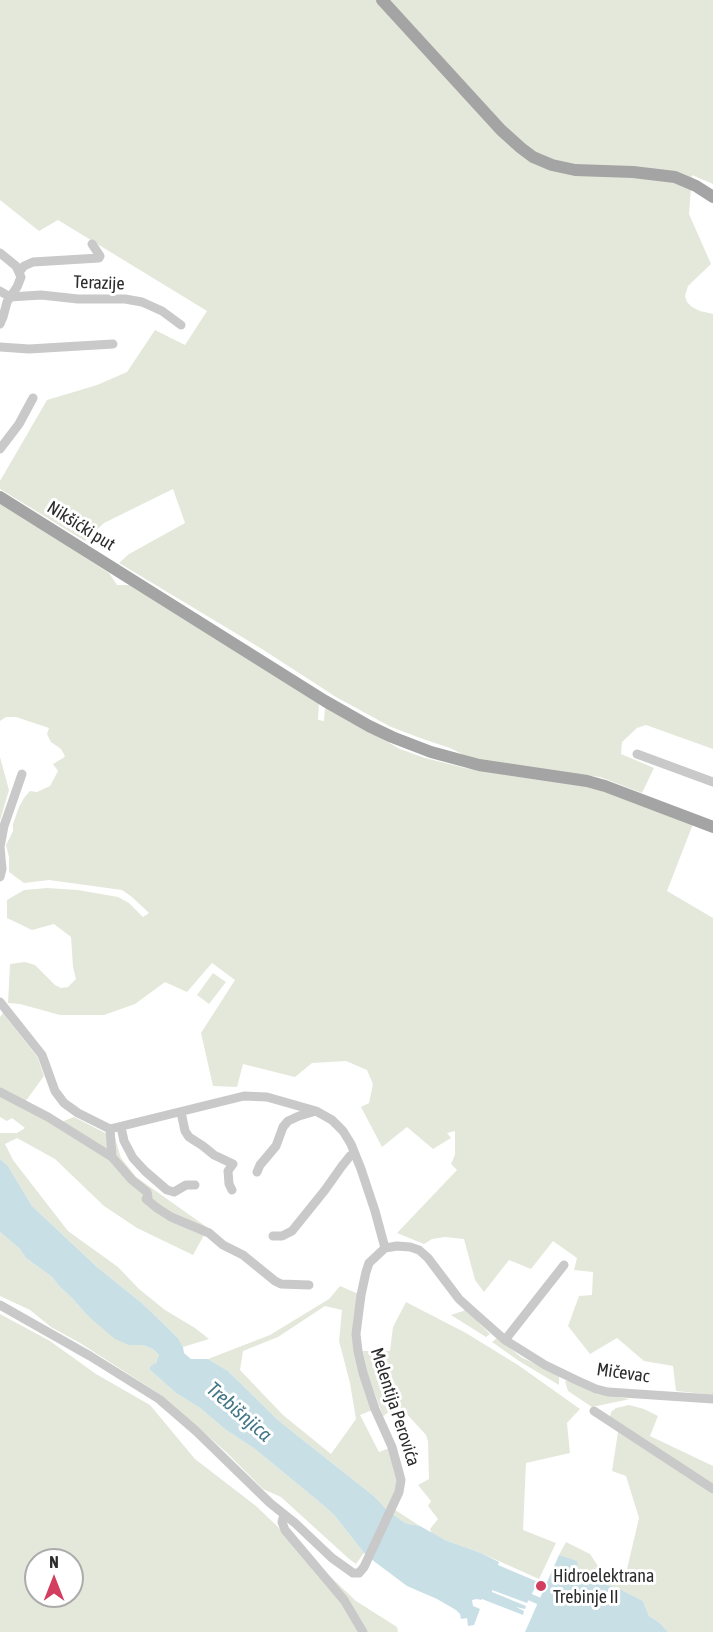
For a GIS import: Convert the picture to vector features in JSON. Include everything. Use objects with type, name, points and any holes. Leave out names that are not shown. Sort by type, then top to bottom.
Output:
[{"type":"main road","points":[[382,0],[501,130],[533,157],[552,165],[575,170],[645,173],[675,177],[696,186],[713,197]]},
{"type":"main road","name":"Nikšićki put","points":[[0,497],[326,701],[392,737],[431,752],[479,765],[587,781],[713,826]]},
{"type":"street","name":"Terazije","points":[[20,271],[24,266],[33,262],[99,258],[92,244]]},
{"type":"street","points":[[0,253],[16,266],[21,277],[7,303],[0,324]]},
{"type":"street","points":[[0,291],[10,297]]},
{"type":"street","name":"Terazije","points":[[10,297],[41,295],[78,299],[124,299],[142,302],[162,311],[181,325]]},
{"type":"street","points":[[0,347],[29,349],[113,344]]},
{"type":"street","points":[[0,449],[19,423],[33,398]]},
{"type":"street","points":[[637,754],[713,782]]},
{"type":"street","points":[[0,877],[2,869],[0,847],[4,826],[22,774]]},
{"type":"street","points":[[0,1002],[42,1055],[55,1091],[64,1103],[78,1113],[110,1129],[244,1096],[267,1097],[316,1111],[332,1120],[343,1131],[355,1154],[375,1211],[384,1248]]},
{"type":"street","points":[[0,1092],[48,1117],[112,1157],[132,1180],[147,1192],[146,1199],[171,1217],[209,1233],[281,1284],[309,1285]]},
{"type":"street","points":[[257,1172],[276,1146],[283,1127],[288,1121],[316,1111]]},
{"type":"street","points":[[181,1112],[185,1131],[189,1137],[214,1155],[233,1164],[228,1171],[232,1190]]},
{"type":"street","points":[[121,1127],[124,1141],[133,1158],[167,1190],[174,1192],[186,1185],[195,1185]]},
{"type":"street","points":[[110,1129],[112,1157]]},
{"type":"street","points":[[273,1236],[282,1236],[292,1231],[350,1156],[355,1154]]},
{"type":"street","name":"Mičevac","points":[[384,1248],[397,1246],[419,1250],[428,1258],[459,1299],[505,1340],[545,1365],[596,1389],[628,1394],[713,1399]]},
{"type":"street","name":"Melentija Perovića","points":[[284,1515],[296,1523],[346,1569],[359,1573],[364,1567],[399,1492],[401,1480],[392,1447],[375,1409],[363,1373],[356,1334],[366,1272],[369,1263],[384,1248]]},
{"type":"street","points":[[505,1340],[564,1265]]},
{"type":"street","points":[[0,1305],[90,1356],[159,1399],[196,1431],[284,1515],[282,1522],[285,1530],[344,1600],[363,1632]]},
{"type":"street","points":[[594,1411],[713,1489]]},
{"type":"shaded area","points":[[0,0],[713,0],[713,184],[692,175],[689,214],[711,264],[688,286],[685,296],[692,307],[713,314],[713,749],[646,725],[637,728],[622,742],[621,754],[654,768],[642,793],[600,777],[497,764],[466,756],[391,727],[336,697],[262,649],[119,563],[129,554],[185,523],[173,489],[104,523],[85,541],[0,489],[0,481],[47,400],[97,385],[127,372],[155,330],[185,345],[207,311],[58,220],[39,231],[0,200]]},
{"type":"shaded area","points":[[0,504],[109,573],[117,585],[131,585],[319,703],[318,720],[324,721],[325,707],[400,749],[425,758],[465,768],[591,787],[693,824],[667,891],[713,918],[713,1395],[676,1391],[673,1366],[644,1361],[617,1338],[590,1354],[568,1326],[579,1296],[592,1295],[593,1272],[574,1270],[577,1258],[553,1241],[531,1269],[509,1260],[484,1292],[475,1280],[464,1239],[445,1237],[432,1239],[424,1244],[397,1233],[457,1170],[451,1164],[455,1155],[455,1131],[447,1133],[451,1138],[433,1149],[407,1127],[382,1147],[361,1107],[369,1103],[373,1084],[367,1070],[346,1061],[312,1063],[295,1077],[243,1064],[237,1087],[213,1086],[201,1033],[235,980],[212,963],[187,992],[165,982],[135,1004],[104,1015],[60,1015],[8,1003],[10,964],[25,962],[35,965],[61,988],[68,987],[76,979],[71,937],[54,924],[32,930],[7,918],[7,900],[24,890],[47,888],[78,890],[118,897],[129,903],[143,917],[149,913],[122,890],[49,880],[24,883],[9,872],[6,845],[13,831],[19,807],[30,791],[37,792],[50,786],[58,771],[53,764],[65,756],[61,749],[51,742],[47,734],[49,728],[16,717],[6,717],[0,721]]},
{"type":"shaded area","points":[[0,757],[9,790],[0,821]]},
{"type":"shaded area","points":[[213,973],[226,982],[209,1004],[197,995]]},
{"type":"shaded area","points":[[3,1013],[38,1058],[44,1076],[25,1102],[61,1122],[74,1117],[115,1138],[121,1158],[136,1177],[208,1228],[193,1255],[137,1228],[104,1206],[55,1159],[17,1138],[5,1144],[13,1160],[68,1231],[118,1267],[139,1289],[165,1310],[209,1339],[183,1347],[178,1338],[143,1304],[97,1267],[32,1206],[8,1166],[0,1159],[0,1133],[17,1133],[25,1128],[12,1118],[7,1121],[0,1117],[0,1017]]},
{"type":"shaded area","points":[[0,1232],[20,1249],[26,1258],[52,1277],[87,1315],[129,1345],[143,1345],[153,1349],[159,1355],[156,1363],[149,1369],[176,1393],[255,1449],[335,1516],[364,1553],[356,1564],[281,1497],[263,1489],[227,1453],[161,1395],[51,1327],[30,1310],[0,1296]]},
{"type":"shaded area","points":[[340,1286],[361,1295],[356,1334],[375,1409],[360,1415],[379,1452],[392,1447],[401,1480],[389,1506],[420,1526],[405,1523],[386,1509],[375,1497],[279,1421],[228,1371],[208,1359],[270,1335],[329,1299]],"holes":[[[325,1306],[342,1310],[339,1341],[350,1383],[356,1419],[331,1454],[283,1415],[240,1370],[243,1351],[278,1337]]]},
{"type":"shaded area","points":[[406,1302],[466,1333],[518,1365],[580,1409],[567,1423],[570,1453],[526,1463],[523,1530],[556,1543],[539,1579],[432,1534],[430,1529],[438,1519],[428,1506],[431,1501],[418,1485],[429,1479],[426,1435],[405,1412],[395,1408],[383,1416],[367,1372],[363,1351],[390,1351],[393,1327]]},
{"type":"shaded area","points":[[466,1310],[490,1334],[486,1337],[451,1315]]},
{"type":"shaded area","points":[[0,1314],[50,1341],[96,1374],[150,1405],[195,1459],[256,1506],[356,1601],[397,1627],[398,1632],[0,1632]]},
{"type":"shaded area","points":[[497,1338],[521,1357],[559,1376],[559,1385],[492,1342]]},
{"type":"shaded area","points":[[565,1381],[597,1394],[630,1399],[592,1407],[568,1391]]},
{"type":"shaded area","points":[[629,1405],[658,1416],[650,1436],[713,1466],[713,1484],[610,1418],[611,1412],[616,1408]]},
{"type":"shaded area","points":[[618,1432],[713,1494],[713,1632],[668,1632],[649,1616],[643,1601],[622,1590],[594,1580],[583,1579],[578,1568],[559,1555],[566,1542],[590,1554],[602,1572],[627,1569],[639,1518],[626,1476],[612,1471]]},
{"type":"water","name":"Trebišnjica","points":[[0,1159],[8,1166],[32,1206],[97,1267],[143,1304],[178,1338],[184,1353],[191,1359],[208,1359],[228,1371],[279,1421],[405,1523],[420,1526],[445,1540],[481,1553],[499,1562],[498,1565],[538,1582],[527,1603],[492,1590],[492,1592],[526,1606],[525,1609],[516,1607],[524,1611],[523,1615],[482,1599],[472,1600],[473,1606],[480,1609],[474,1625],[468,1626],[467,1618],[461,1619],[456,1610],[407,1586],[375,1562],[364,1553],[335,1516],[323,1505],[255,1449],[176,1393],[149,1369],[156,1363],[159,1355],[153,1349],[143,1345],[129,1345],[115,1339],[87,1315],[52,1277],[26,1258],[20,1249],[0,1232]]},
{"type":"water","points":[[559,1555],[577,1561],[583,1579],[594,1580],[622,1590],[643,1601],[649,1616],[668,1632],[525,1632]]},
{"type":"waterway","points":[[523,1594],[539,1601],[543,1607]]},
{"type":"place","name":"Hidroelektrana Trebinje II","points":[[541,1586]]}]
